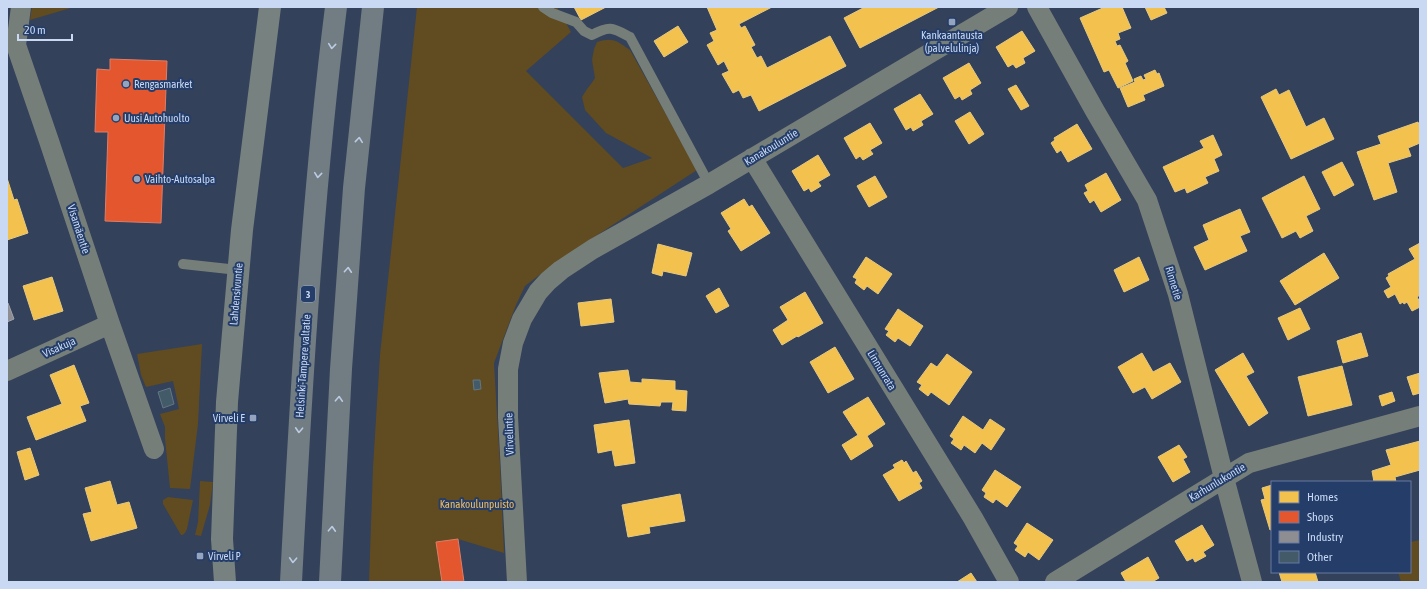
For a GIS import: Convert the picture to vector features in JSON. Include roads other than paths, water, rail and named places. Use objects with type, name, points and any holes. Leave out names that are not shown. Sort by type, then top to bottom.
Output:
[{"type":"highway","name":"Helsinki-Tampere valtatie","points":[[291,582],[302,365],[317,186],[336,7]]},
{"type":"highway","points":[[330,582],[341,369],[351,227],[373,7]]},
{"type":"main road","name":"Lahdensivuntie","points":[[225,582],[222,539],[227,402],[243,222],[270,7]]},
{"type":"street","name":"Visamäentie","points":[[21,7],[16,45],[110,324],[154,449]]},
{"type":"street","name":"Kanakouluntie","points":[[538,292],[561,270],[593,249],[709,184],[1008,7]]},
{"type":"street","name":"Rinnetie","points":[[1037,7],[1147,200],[1178,294],[1224,478],[1252,582]]},
{"type":"street","name":"Linnunrata","points":[[752,158],[972,518],[1009,582]]},
{"type":"street","name":"Virvelintie","points":[[517,582],[508,417],[508,369],[513,343],[522,319],[538,292]]},
{"type":"street","name":"Visakuja","points":[[7,371],[110,324]]},
{"type":"street","name":"Karhunlukontie","points":[[1055,582],[1249,464],[1420,416]]},
{"type":"lane","points":[[543,7],[552,13],[576,22],[584,31],[592,35],[600,31],[613,28],[630,37],[709,184]]},
{"type":"lane","points":[[183,264],[238,270]]},
{"type":"place","name":"Kankaantausta (palvelulinja)","points":[[952,22]]},
{"type":"place","name":"Rengasmarket","points":[[126,84]]},
{"type":"place","name":"Uusi Autohuolto","points":[[116,118]]},
{"type":"place","name":"Vaihto-Autosalpa","points":[[137,179]]},
{"type":"place","name":"Virveli E","points":[[253,418]]},
{"type":"place","name":"Virveli P","points":[[200,556]]},
{"type":"park label","name":"Kanakoulunpuisto","points":[[477,504]]}]
